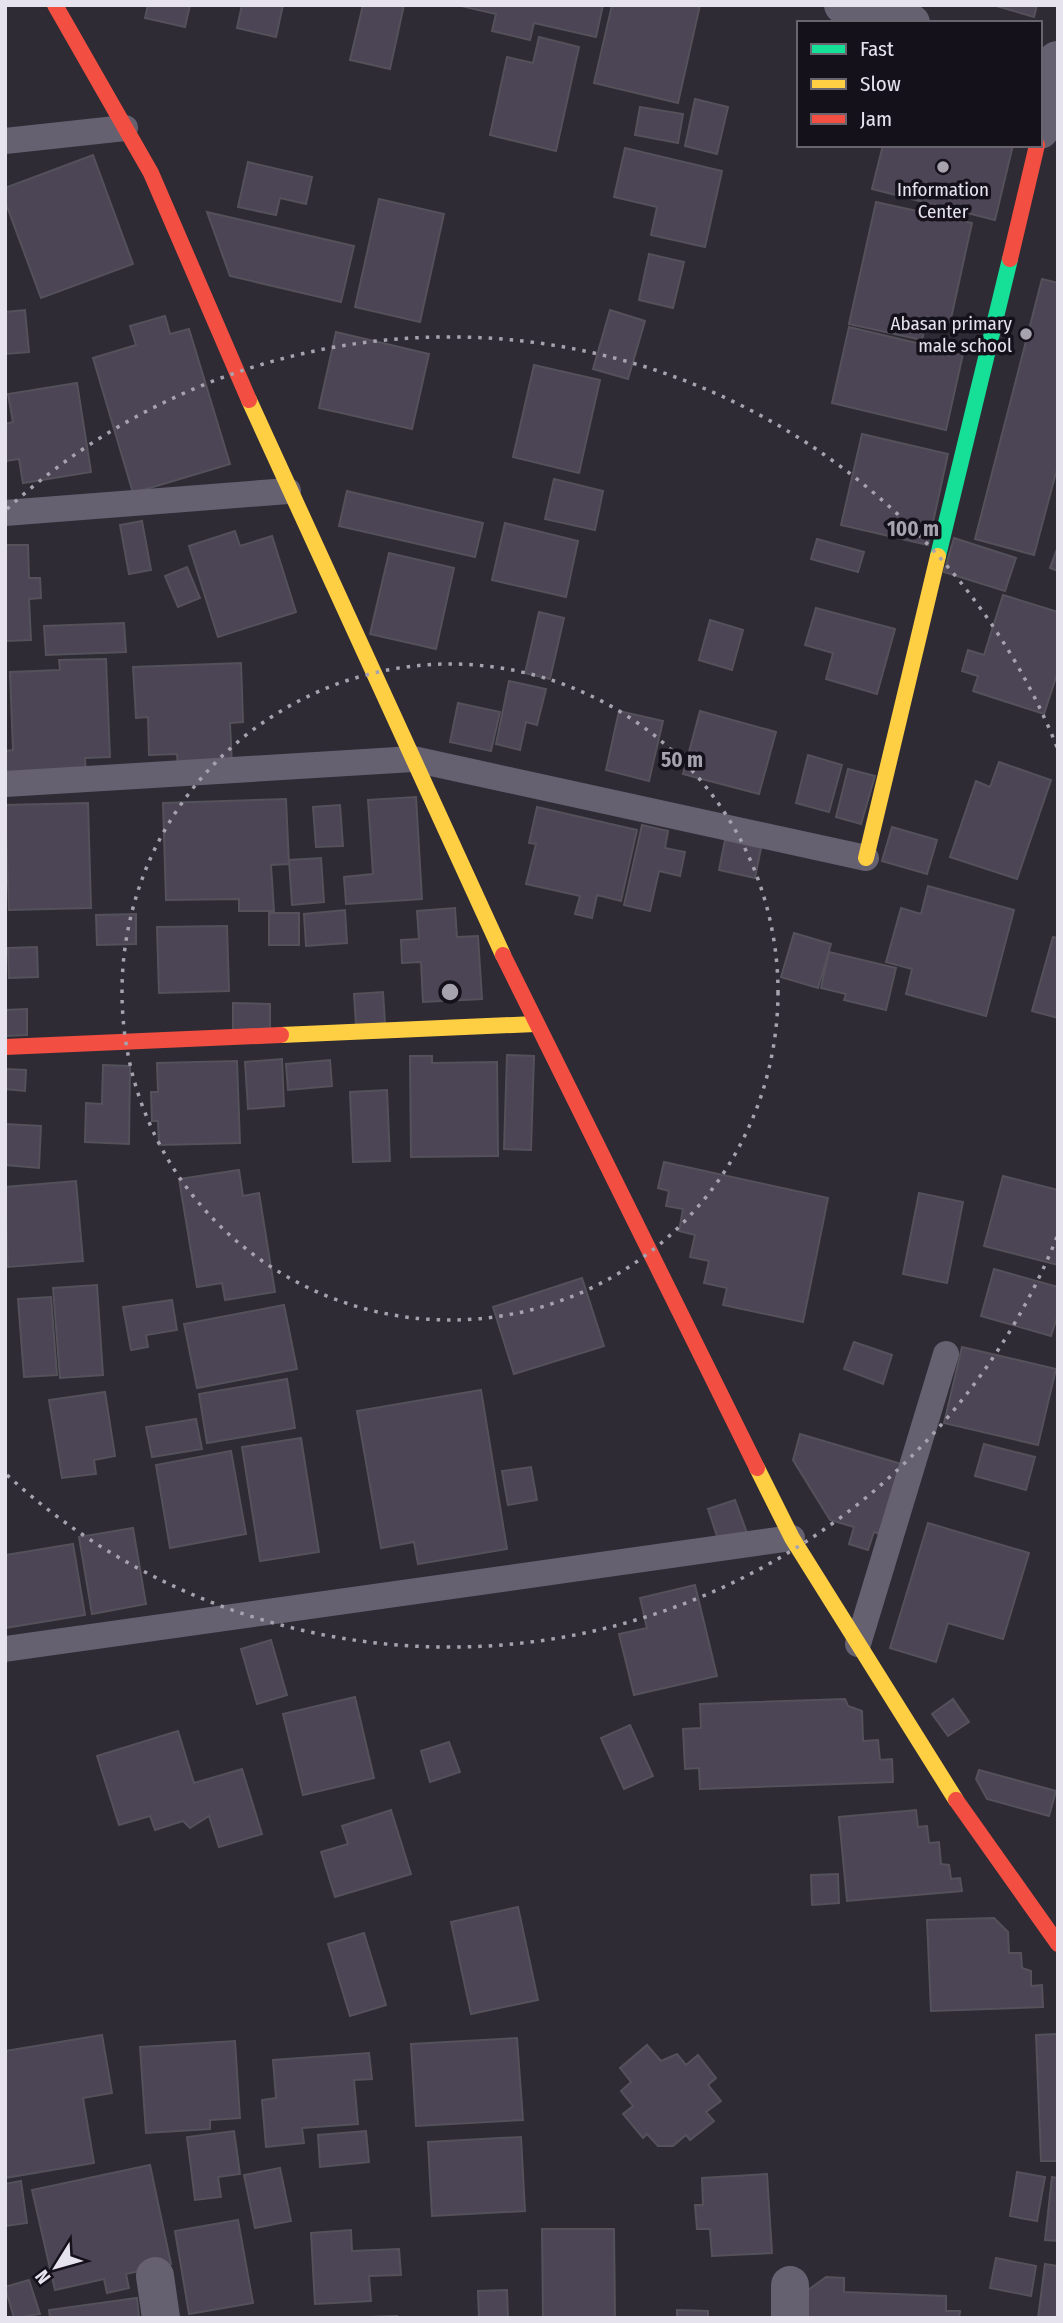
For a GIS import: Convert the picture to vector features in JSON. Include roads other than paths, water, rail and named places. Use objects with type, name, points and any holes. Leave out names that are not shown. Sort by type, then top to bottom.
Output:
[{"type":"street","points":[[55,5],[151,173],[288,492],[536,1024],[792,1538],[944,1783],[1058,1944]]},
{"type":"street","points":[[843,5],[903,21]]},
{"type":"street","points":[[1042,122],[1057,60]]},
{"type":"street","points":[[866,858],[1037,147]]},
{"type":"street","points":[[5,1048],[536,1024]]},
{"type":"street","points":[[155,2276],[161,2318]]},
{"type":"lane","points":[[5,141],[125,128]]},
{"type":"lane","points":[[5,513],[288,492]]},
{"type":"lane","points":[[5,783],[413,759],[866,858]]},
{"type":"lane","points":[[858,1644],[946,1354]]},
{"type":"lane","points":[[5,1649],[792,1538]]},
{"type":"place","name":"Information Center","points":[[943,167]]},
{"type":"place","name":"Abasan primary male school","points":[[1026,334]]}]
